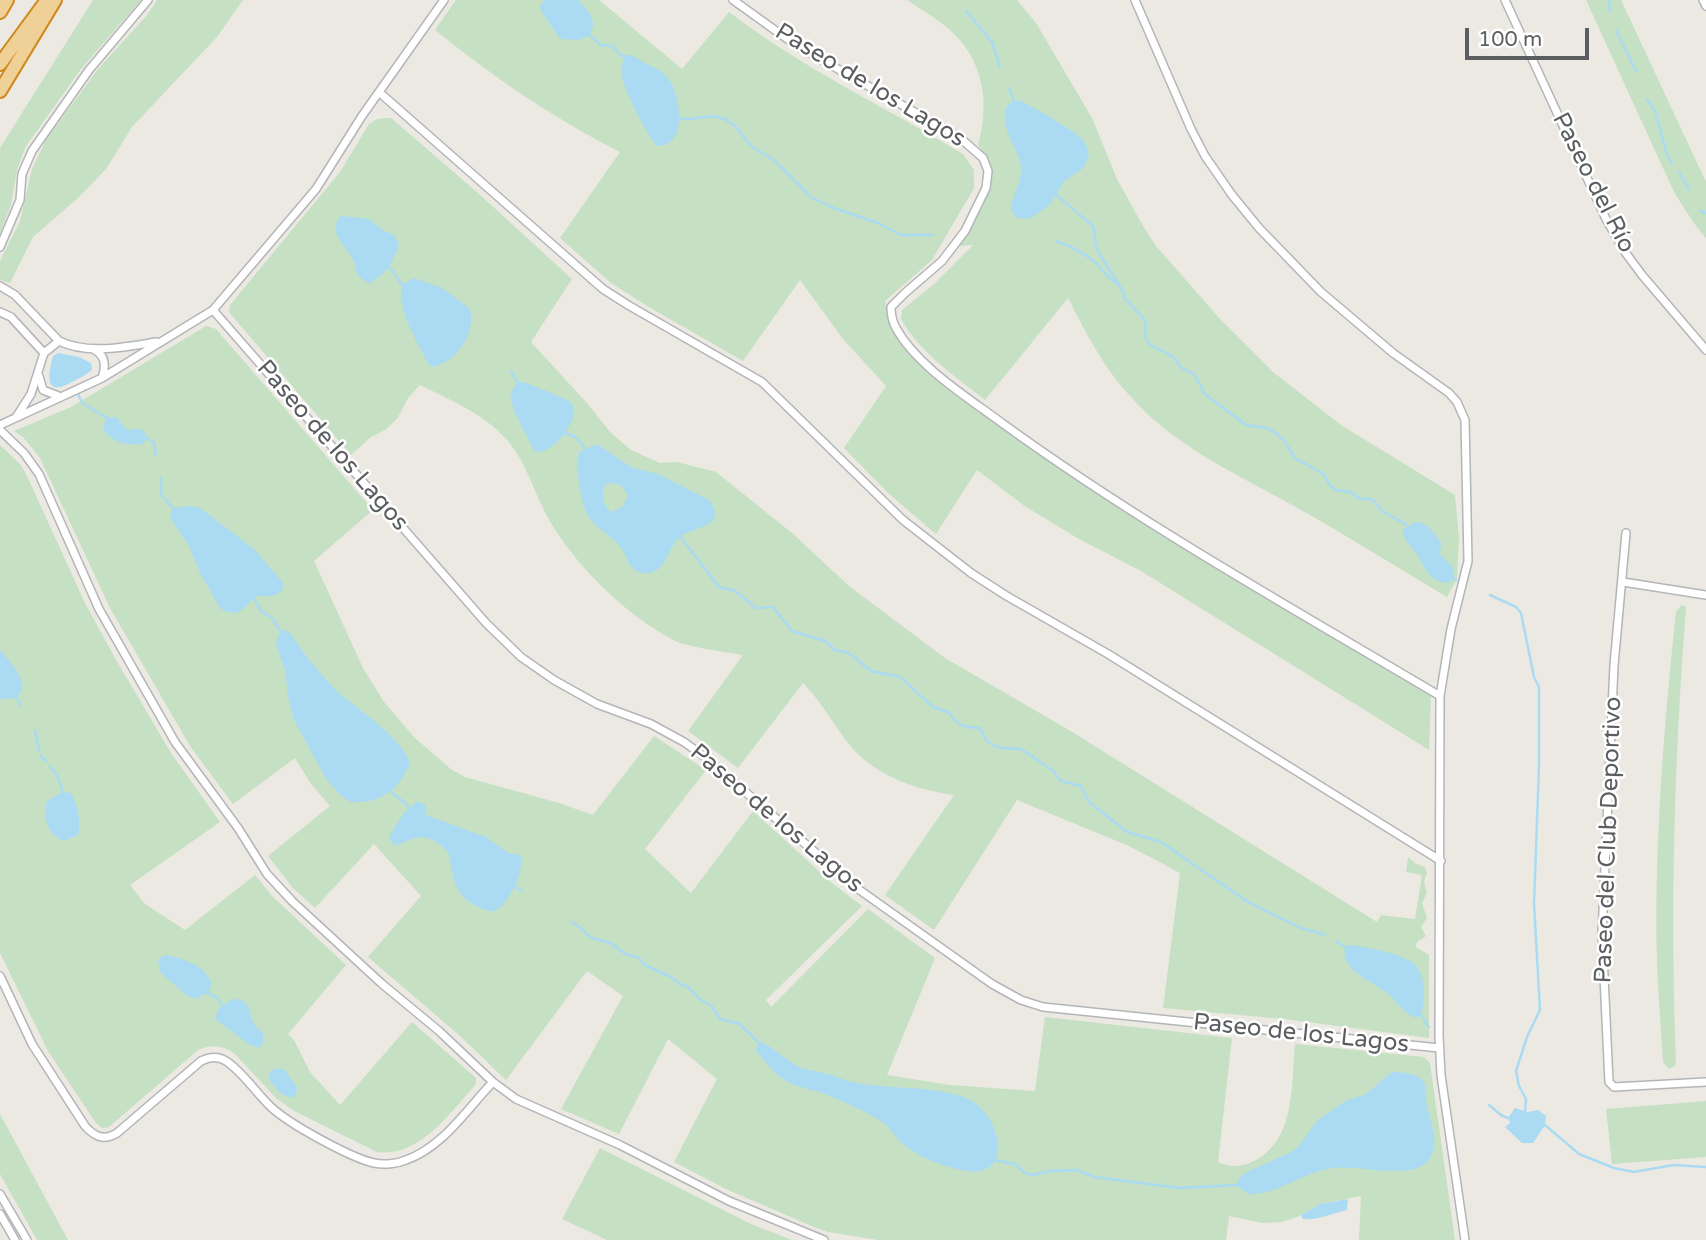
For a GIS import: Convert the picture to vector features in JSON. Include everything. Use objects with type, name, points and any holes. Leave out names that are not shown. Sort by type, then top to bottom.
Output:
[{"type":"highway","points":[[0,12],[7,0]]},
{"type":"highway","points":[[0,64],[47,0]]},
{"type":"highway","points":[[0,91],[55,0]]},
{"type":"street","points":[[0,247],[17,210],[23,174],[32,151],[89,70],[148,0]]},
{"type":"street","points":[[444,0],[379,92],[316,189],[213,310],[102,378],[64,398],[16,416],[0,428],[32,463],[106,620],[176,742],[238,828],[267,874],[292,901],[493,1082],[532,1108],[620,1145],[729,1201],[824,1240]]},
{"type":"street","name":"Paseo de los Lagos","points":[[733,0],[797,46],[959,137],[983,158],[988,171],[986,188],[965,231],[942,261],[891,307],[894,326],[919,357],[957,390],[1045,454],[1167,534],[1440,696]]},
{"type":"street","name":"Paseo de los Lagos","points":[[1135,0],[1205,156],[1232,195],[1259,228],[1321,292],[1393,353],[1449,393],[1462,410],[1465,420],[1468,561],[1451,629],[1440,696],[1439,1048],[1465,1240]]},
{"type":"street","name":"Paseo del Río","points":[[1505,0],[1612,230],[1642,275],[1706,350]]},
{"type":"street","points":[[1703,0],[1706,6]]},
{"type":"street","points":[[379,92],[511,205],[603,289],[762,382],[903,520],[971,573],[1108,654],[1441,862]]},
{"type":"street","points":[[0,286],[15,295],[59,341],[77,348],[123,348],[160,342]]},
{"type":"street","name":"Paseo de los Lagos","points":[[213,310],[486,623],[521,657],[572,691],[597,704],[651,724],[684,742],[705,757],[854,886],[992,984],[1021,1000],[1043,1007],[1439,1048]]},
{"type":"street","points":[[0,312],[11,317],[44,353]]},
{"type":"street","points":[[16,416],[31,394],[44,353],[59,341]]},
{"type":"street","points":[[93,348],[104,358],[105,370],[102,378]]},
{"type":"street","points":[[39,372],[39,380],[44,390],[55,397],[64,398]]},
{"type":"street","name":"Paseo del Club Deportivo","points":[[1626,533],[1614,665],[1602,934],[1609,1082],[1614,1087],[1706,1082]]},
{"type":"street","points":[[1623,582],[1706,595]]},
{"type":"street","points":[[0,976],[32,1044],[85,1126],[97,1137],[107,1138],[117,1133],[201,1061],[211,1057],[226,1061],[270,1107],[298,1127],[360,1158],[376,1164],[388,1164],[409,1159],[441,1138],[493,1082]]},
{"type":"street","points":[[0,1194],[27,1240]]},
{"type":"street","points":[[0,1214],[15,1240]]},
{"type":"green space","points":[[93,0],[141,0],[81,69],[26,146],[17,170],[11,205],[0,234],[0,148]]},
{"type":"green space","points":[[157,0],[243,0],[217,37],[132,127],[106,169],[33,237],[10,283],[0,280],[0,261],[20,221],[32,169],[46,140],[98,69],[148,14]]},
{"type":"green space","points":[[456,0],[599,0],[682,69],[729,12],[785,51],[963,154],[974,170],[974,188],[932,260],[885,301],[888,315],[899,338],[908,349],[991,419],[1059,468],[1131,516],[1431,695],[1429,750],[1141,571],[1079,539],[1026,507],[977,470],[936,534],[888,493],[844,448],[886,386],[843,339],[800,280],[743,361],[611,283],[560,238],[620,152],[524,96],[435,30]]},
{"type":"green space","points":[[907,0],[1017,0],[1036,23],[1092,118],[1117,179],[1143,226],[1156,246],[1220,319],[1273,372],[1341,425],[1455,495],[1459,538],[1457,579],[1447,597],[1189,447],[1168,432],[1130,396],[1111,373],[1068,298],[985,400],[918,343],[901,319],[902,310],[934,284],[973,245],[959,246],[987,197],[990,171],[978,145],[984,102],[979,73],[973,60],[966,47],[951,31]]},
{"type":"green space","points":[[1586,0],[1621,0],[1706,182],[1706,238],[1674,192]]},
{"type":"green space","points":[[391,118],[572,279],[531,342],[611,433],[631,450],[660,463],[677,462],[716,472],[792,533],[849,586],[945,658],[1069,730],[1377,922],[1381,915],[1415,919],[1422,875],[1406,872],[1408,857],[1425,867],[1427,893],[1422,903],[1427,918],[1421,927],[1426,936],[1417,942],[1416,947],[1429,955],[1429,1038],[1284,1019],[1163,1008],[1180,873],[1129,846],[1017,800],[934,930],[885,895],[954,795],[910,785],[870,764],[849,744],[803,683],[738,768],[688,731],[743,655],[675,641],[619,602],[585,569],[557,532],[513,447],[497,430],[466,408],[420,385],[408,398],[397,419],[351,455],[229,312],[230,305],[340,172],[369,124],[377,119]]},
{"type":"green space","points":[[206,326],[216,329],[373,510],[314,561],[363,668],[384,702],[415,738],[452,770],[465,777],[593,815],[654,736],[706,770],[645,849],[691,893],[753,811],[832,883],[862,906],[766,1000],[771,1007],[868,909],[935,958],[887,1075],[950,1085],[1035,1091],[1045,1017],[1232,1038],[1218,1162],[1232,1166],[1254,1161],[1268,1152],[1278,1140],[1289,1110],[1295,1044],[1424,1057],[1430,1063],[1455,1240],[1359,1240],[1361,1196],[1320,1204],[1297,1217],[1281,1222],[1263,1223],[1229,1216],[1226,1240],[878,1240],[828,1232],[728,1190],[674,1162],[717,1079],[668,1039],[619,1134],[561,1109],[623,996],[587,971],[506,1080],[460,1036],[368,957],[421,896],[374,844],[315,908],[293,888],[268,856],[330,806],[311,784],[295,758],[233,804],[190,746],[110,608],[40,458],[23,437],[14,431],[71,407]]},
{"type":"green space","points":[[0,445],[21,465],[85,603],[115,658],[171,753],[220,822],[130,885],[145,904],[185,930],[255,875],[272,896],[346,965],[288,1034],[294,1040],[310,1072],[340,1105],[412,1022],[476,1078],[476,1084],[456,1107],[420,1141],[392,1152],[377,1152],[294,1111],[276,1098],[235,1054],[217,1046],[198,1050],[109,1127],[102,1128],[48,1051],[0,953]]},
{"type":"green space","points":[[1682,605],[1686,607],[1676,779],[1673,893],[1676,1065],[1669,1069],[1663,1062],[1659,999],[1657,873],[1661,786],[1676,611]]},
{"type":"green space","points":[[1706,1101],[1706,1157],[1612,1164],[1606,1109]]},
{"type":"green space","points":[[0,1114],[68,1240],[37,1240],[0,1174]]},
{"type":"green space","points":[[600,1148],[751,1224],[792,1240],[607,1240],[562,1219]]},
{"type":"water","points":[[545,0],[578,0],[593,20],[590,35],[579,40],[560,39],[541,11],[540,5]]},
{"type":"water","points":[[625,55],[631,55],[660,71],[673,86],[678,107],[678,129],[667,144],[657,146],[632,102],[622,77]]},
{"type":"water","points":[[1018,100],[1079,136],[1089,157],[1082,169],[1064,181],[1050,204],[1030,219],[1017,218],[1011,211],[1021,168],[1006,128],[1005,112],[1008,104]]},
{"type":"water","points":[[341,216],[369,219],[394,235],[399,245],[389,268],[370,284],[358,276],[354,262],[336,233],[337,222]]},
{"type":"water","points":[[414,278],[442,288],[470,309],[470,328],[463,346],[449,359],[432,367],[413,335],[402,305],[402,285]]},
{"type":"water","points":[[58,353],[79,357],[91,363],[92,370],[63,386],[52,386],[50,370],[53,356]]},
{"type":"water","points":[[523,382],[569,402],[574,410],[573,418],[563,435],[549,449],[541,452],[534,451],[514,411],[510,394],[517,383]]},
{"type":"water","points":[[116,417],[127,430],[139,429],[145,432],[146,440],[142,444],[130,444],[112,438],[103,430],[106,418]]},
{"type":"water","points":[[597,444],[631,467],[658,474],[709,500],[715,516],[706,525],[679,538],[659,568],[648,573],[636,571],[619,545],[587,515],[580,488],[579,452]],"holes":[[[611,483],[621,485],[628,496],[622,507],[611,512],[603,499],[604,488]]]},
{"type":"water","points":[[173,508],[200,508],[254,549],[284,584],[282,591],[273,596],[257,596],[237,612],[227,612],[220,608],[170,515]]},
{"type":"water","points":[[1416,522],[1428,527],[1441,543],[1440,554],[1454,570],[1453,578],[1448,583],[1432,577],[1406,539],[1403,529]]},
{"type":"water","points":[[284,630],[289,631],[311,662],[337,691],[388,733],[405,753],[410,763],[388,793],[371,800],[351,802],[340,795],[326,779],[294,720],[285,670],[276,645],[278,635]]},
{"type":"water","points":[[0,650],[21,681],[20,694],[12,699],[0,699]]},
{"type":"water","points":[[63,792],[71,793],[79,824],[78,835],[64,841],[50,830],[45,813],[47,801]]},
{"type":"water","points":[[418,801],[426,806],[425,813],[428,816],[486,837],[508,853],[520,855],[518,877],[510,895],[499,908],[488,911],[465,898],[456,884],[448,852],[435,841],[424,837],[397,846],[391,842],[389,837],[403,814]]},
{"type":"water","points":[[1351,945],[1395,955],[1416,966],[1422,976],[1424,990],[1421,1015],[1415,1018],[1411,1016],[1383,990],[1353,970],[1345,956],[1345,947]]},
{"type":"water","points":[[164,955],[198,967],[208,976],[211,982],[210,990],[196,999],[186,995],[160,972],[158,960]]},
{"type":"water","points":[[233,999],[246,1004],[254,1024],[263,1033],[263,1043],[259,1048],[250,1045],[215,1019],[219,1008]]},
{"type":"water","points":[[761,1042],[804,1069],[852,1082],[942,1092],[968,1099],[980,1107],[996,1132],[996,1158],[989,1167],[976,1171],[957,1169],[927,1159],[906,1146],[878,1119],[839,1100],[794,1085],[780,1077],[756,1050]]},
{"type":"water","points":[[279,1068],[285,1070],[297,1087],[296,1095],[292,1098],[281,1094],[269,1080],[270,1071]]},
{"type":"water","points":[[1392,1072],[1413,1075],[1424,1083],[1434,1143],[1430,1158],[1425,1164],[1406,1171],[1335,1168],[1313,1173],[1259,1194],[1248,1194],[1236,1185],[1240,1177],[1247,1172],[1297,1148],[1318,1120],[1345,1101],[1366,1094]]},
{"type":"water","points":[[1515,1108],[1528,1112],[1538,1110],[1546,1116],[1545,1125],[1533,1143],[1522,1143],[1505,1127],[1510,1123],[1508,1118]]},
{"type":"water","points":[[1348,1199],[1347,1210],[1314,1219],[1303,1219],[1301,1215],[1320,1204]]},
{"type":"waterway","points":[[1609,0],[1610,11]]},
{"type":"waterway","points":[[966,11],[992,42],[1000,67]]},
{"type":"waterway","points":[[1616,30],[1636,71]]},
{"type":"waterway","points":[[588,34],[601,45],[612,46],[624,58]]},
{"type":"waterway","points":[[1009,88],[1015,104]]},
{"type":"waterway","points":[[1647,100],[1655,111],[1672,164]]},
{"type":"waterway","points":[[678,118],[714,116],[725,119],[735,126],[750,145],[775,161],[811,197],[878,223],[901,235],[933,235]]},
{"type":"waterway","points":[[1679,172],[1689,190]]},
{"type":"waterway","points":[[1055,194],[1093,226],[1097,250],[1124,293],[1124,298],[1146,321],[1145,336],[1149,344],[1172,356],[1182,368],[1195,375],[1204,393],[1246,425],[1273,431],[1284,440],[1295,458],[1324,474],[1330,486],[1336,490],[1351,492],[1360,499],[1372,499],[1382,511],[1407,525]]},
{"type":"waterway","points":[[1700,210],[1706,214]]},
{"type":"waterway","points":[[1056,241],[1088,256],[1118,284]]},
{"type":"waterway","points":[[389,268],[404,287]]},
{"type":"waterway","points":[[511,372],[519,384]]},
{"type":"waterway","points":[[78,394],[82,403],[107,418]]},
{"type":"waterway","points":[[564,433],[574,436],[585,448]]},
{"type":"waterway","points":[[147,438],[154,443],[156,455]]},
{"type":"waterway","points":[[161,478],[161,495],[174,509]]},
{"type":"waterway","points":[[678,534],[719,587],[735,591],[756,608],[773,607],[792,631],[825,641],[835,650],[849,653],[871,671],[900,677],[933,707],[950,713],[959,724],[980,728],[987,741],[993,745],[1021,749],[1052,770],[1061,781],[1081,786],[1089,802],[1127,832],[1161,842],[1248,902],[1301,928],[1325,935]]},
{"type":"waterway","points":[[1490,595],[1516,607],[1521,613],[1534,677],[1539,687],[1534,904],[1540,1010],[1527,1037],[1516,1071],[1519,1086],[1526,1099],[1525,1111]]},
{"type":"waterway","points":[[252,596],[262,612],[271,617],[282,633]]},
{"type":"waterway","points":[[16,697],[21,706]]},
{"type":"waterway","points":[[35,731],[39,751]]},
{"type":"waterway","points":[[41,756],[46,761]]},
{"type":"waterway","points":[[50,766],[58,777],[63,792]]},
{"type":"waterway","points":[[388,789],[410,810]]},
{"type":"waterway","points":[[512,885],[522,891]]},
{"type":"waterway","points":[[572,922],[590,937],[611,944],[627,955],[638,957],[645,965],[688,987],[701,1000],[711,1005],[720,1019],[740,1024],[761,1045]]},
{"type":"waterway","points":[[1336,941],[1345,947]]},
{"type":"waterway","points":[[207,993],[222,1004]]},
{"type":"waterway","points":[[1421,1015],[1429,1027]]},
{"type":"waterway","points":[[1489,1105],[1508,1118]]},
{"type":"waterway","points":[[1545,1125],[1579,1154],[1614,1168],[1634,1172],[1673,1165],[1706,1167]]},
{"type":"waterway","points":[[995,1160],[1015,1164],[1025,1173],[1033,1175],[1077,1170],[1094,1177],[1180,1188],[1236,1185]]}]
